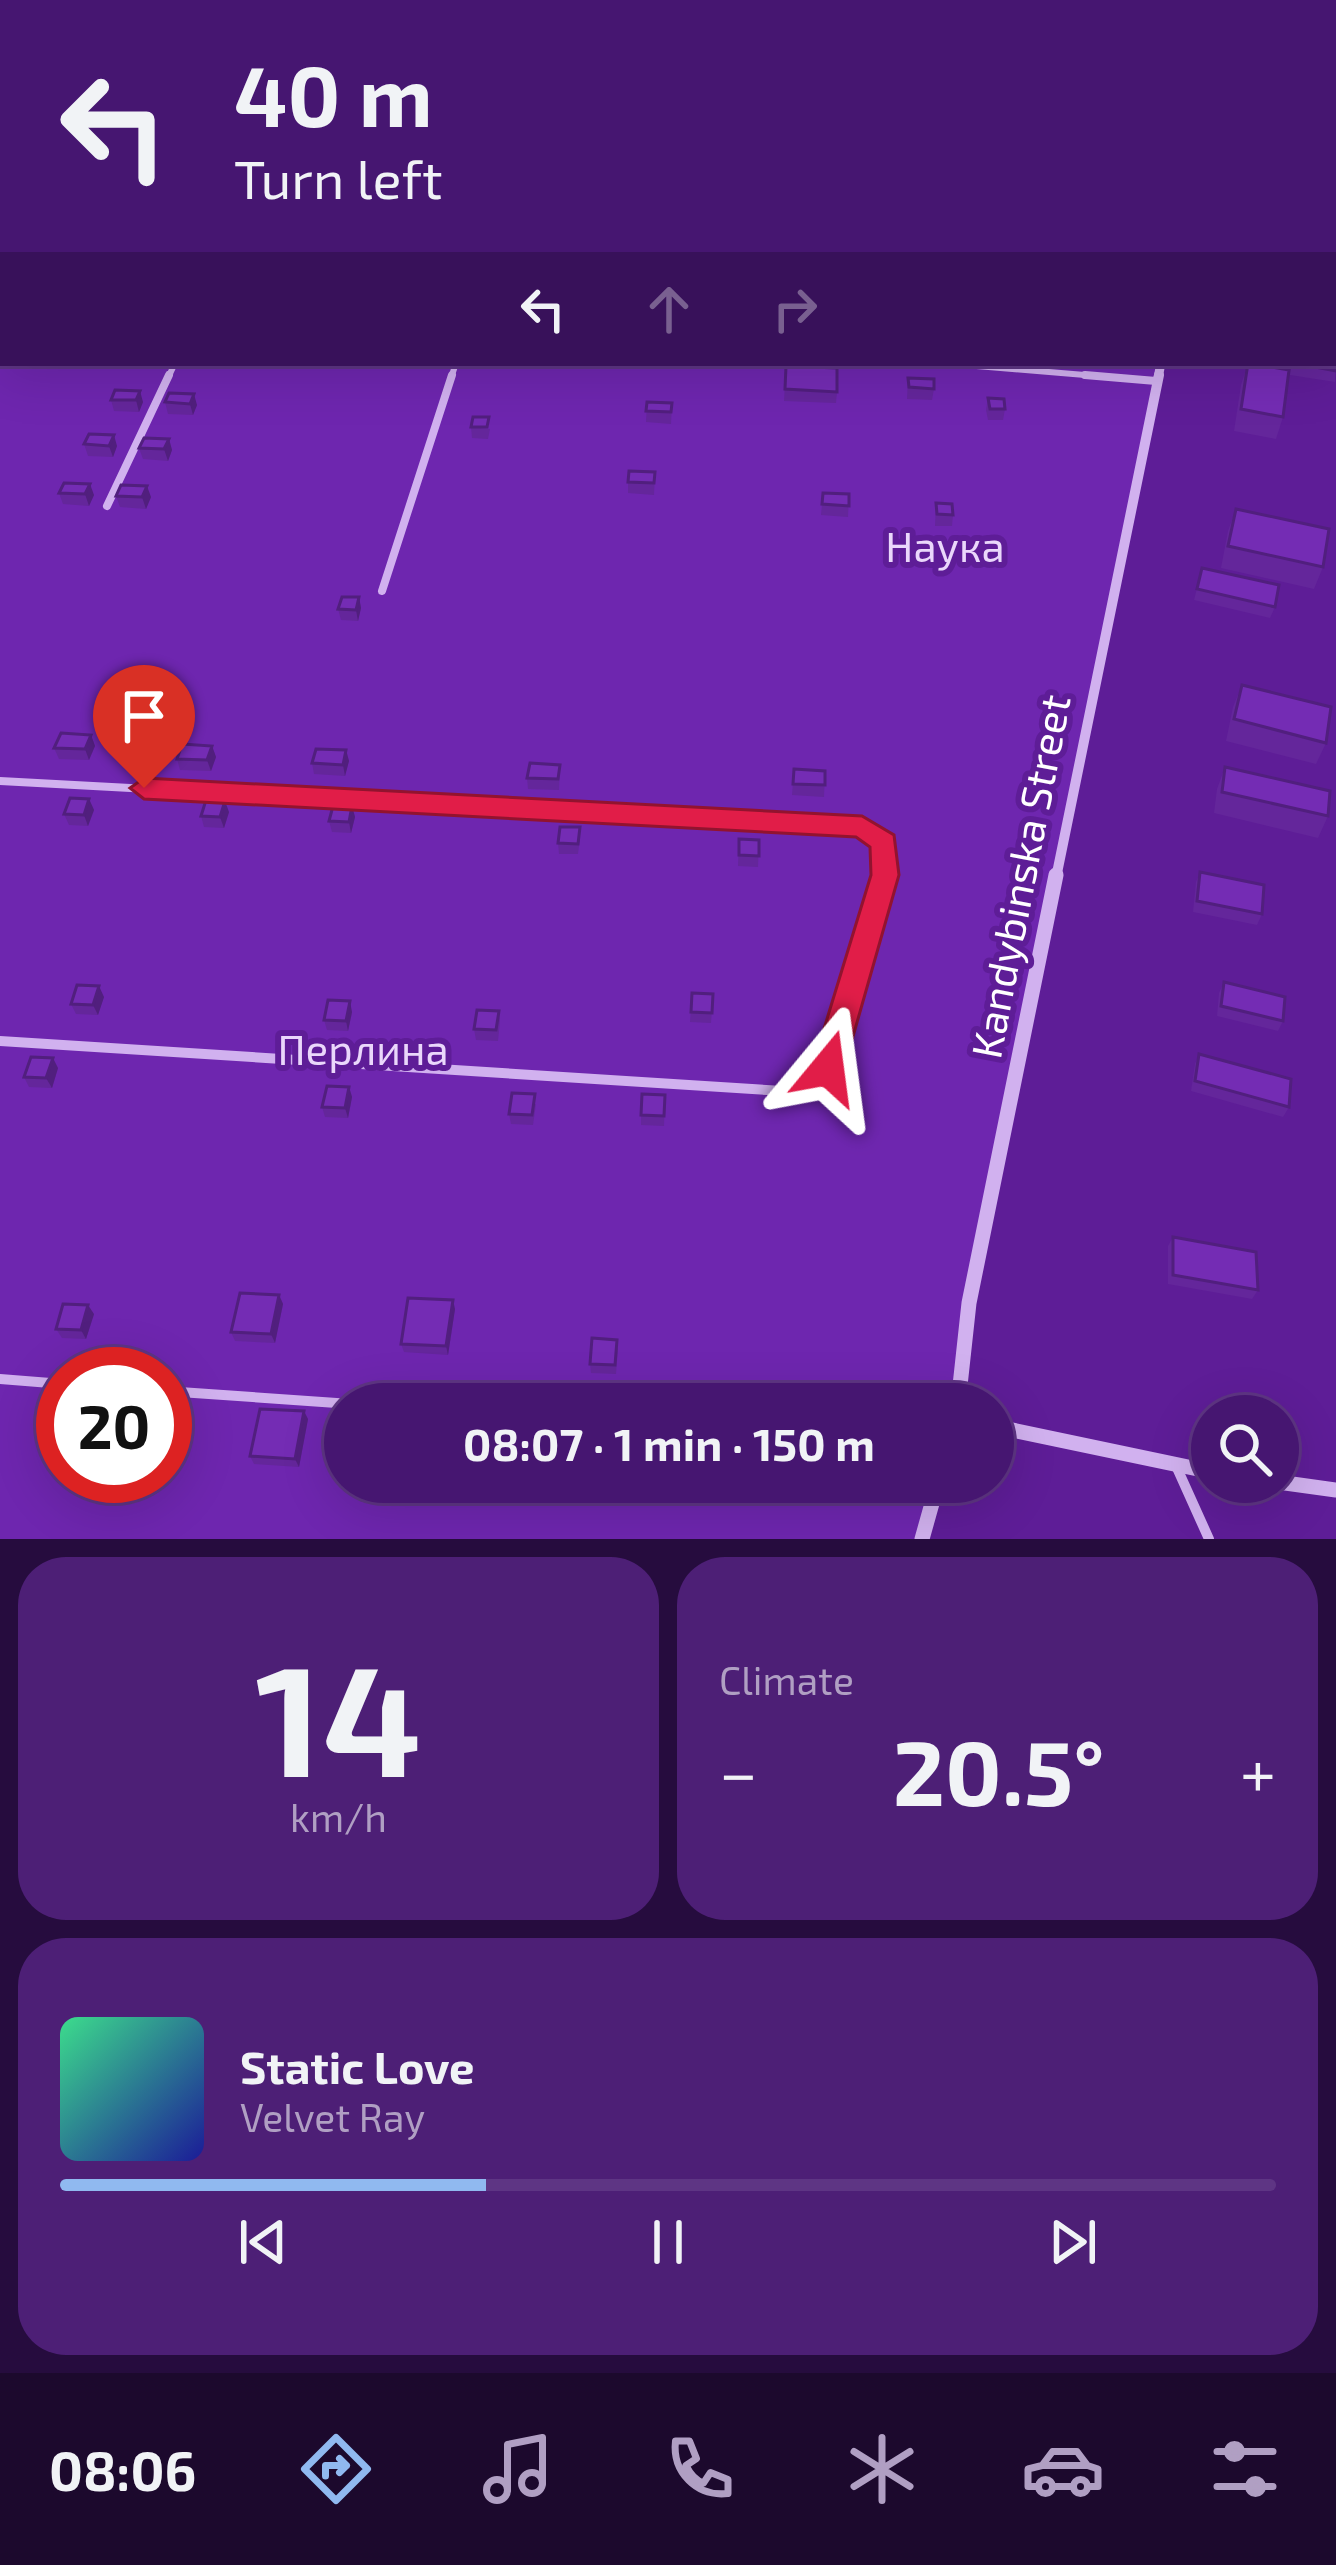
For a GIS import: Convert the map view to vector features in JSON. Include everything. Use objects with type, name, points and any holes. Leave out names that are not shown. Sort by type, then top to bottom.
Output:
[{"type":"street","name":"Kandybinska Street","points":[[960,1383],[969,1303],[1160,366]]},
{"type":"street","points":[[1014,1431],[1191,1470]]},
{"type":"street","points":[[1299,1485],[1336,1490]]},
{"type":"street","points":[[922,1539],[932,1503]]},
{"type":"lane","points":[[107,506],[175,366]]},
{"type":"lane","points":[[382,591],[454,366]]},
{"type":"lane","points":[[977,366],[1156,381]]},
{"type":"lane","points":[[0,781],[862,827],[884,842],[885,875],[828,1068],[783,1091],[0,1041]]},
{"type":"lane","points":[[0,1379],[36,1382]]},
{"type":"lane","points":[[192,1393],[324,1402]]},
{"type":"lane","points":[[1178,1468],[1209,1539]]},
{"type":"green space","name":"Перлина","points":[[0,366],[1160,366],[969,1303],[960,1383],[324,1383],[324,1503],[932,1503],[922,1539],[0,1539]]},
{"type":"building","points":[[786,366],[837,368],[837,392],[785,389]]},
{"type":"building","points":[[1248,366],[1289,370],[1283,417],[1241,409]]},
{"type":"building","points":[[908,378],[934,379],[934,389],[909,387]]},
{"type":"building","points":[[115,390],[140,391],[136,400],[111,400]]},
{"type":"building","points":[[169,393],[194,394],[190,404],[165,402]]},
{"type":"building","points":[[988,398],[1004,399],[1005,409],[990,409]]},
{"type":"building","points":[[647,402],[672,403],[671,412],[646,411]]},
{"type":"building","points":[[473,417],[489,417],[487,427],[471,427]]},
{"type":"building","points":[[89,434],[114,435],[109,446],[84,444]]},
{"type":"building","points":[[144,438],[169,439],[164,449],[139,448]]},
{"type":"building","points":[[629,471],[655,472],[654,483],[628,482]]},
{"type":"building","points":[[64,483],[90,484],[85,494],[59,493]]},
{"type":"building","points":[[121,485],[147,486],[142,497],[116,496]]},
{"type":"building","points":[[823,493],[849,494],[849,506],[822,504]]},
{"type":"building","points":[[936,503],[952,504],[953,515],[937,514]]},
{"type":"building","points":[[1236,509],[1329,529],[1323,567],[1228,546]]},
{"type":"building","points":[[1202,568],[1279,585],[1275,607],[1197,589]]},
{"type":"building","points":[[342,597],[359,597],[356,610],[338,609]]},
{"type":"building","points":[[1242,685],[1331,707],[1326,743],[1234,719]]},
{"type":"building","points":[[61,733],[91,735],[85,749],[54,748]]},
{"type":"building","points":[[182,744],[212,746],[207,760],[177,759]]},
{"type":"building","points":[[316,749],[346,750],[343,765],[312,763]]},
{"type":"building","points":[[530,763],[560,765],[558,779],[527,778]]},
{"type":"building","points":[[1225,767],[1330,791],[1328,816],[1222,792]]},
{"type":"building","points":[[794,769],[825,771],[825,785],[793,784]]},
{"type":"building","points":[[70,798],[89,799],[84,815],[64,814]]},
{"type":"building","points":[[206,800],[225,801],[220,817],[201,816]]},
{"type":"building","points":[[333,806],[352,806],[349,822],[329,821]]},
{"type":"building","points":[[560,827],[580,827],[578,844],[558,843]]},
{"type":"building","points":[[739,839],[759,840],[759,856],[739,855]]},
{"type":"building","points":[[1200,872],[1264,885],[1262,914],[1197,901]]},
{"type":"building","points":[[1224,982],[1285,997],[1283,1021],[1221,1006]]},
{"type":"building","points":[[77,985],[99,986],[93,1005],[71,1004]]},
{"type":"building","points":[[692,993],[713,994],[712,1013],[691,1012]]},
{"type":"building","points":[[328,1000],[350,1001],[346,1021],[324,1020]]},
{"type":"building","points":[[477,1010],[499,1011],[496,1030],[474,1029]]},
{"type":"building","points":[[1199,1054],[1291,1079],[1289,1107],[1195,1081]]},
{"type":"building","points":[[31,1057],[53,1058],[46,1078],[24,1077]]},
{"type":"building","points":[[327,1086],[349,1087],[345,1108],[322,1107]]},
{"type":"building","points":[[512,1093],[535,1094],[532,1115],[509,1114]]},
{"type":"building","points":[[642,1094],[665,1095],[664,1116],[641,1115]]},
{"type":"building","points":[[1173,1237],[1256,1252],[1258,1290],[1173,1275]]},
{"type":"building","points":[[240,1293],[279,1295],[271,1334],[231,1332]]},
{"type":"building","points":[[408,1298],[453,1300],[446,1346],[401,1344]]},
{"type":"building","points":[[63,1304],[88,1305],[81,1330],[56,1329]]},
{"type":"building","points":[[592,1338],[617,1340],[615,1365],[590,1364]]},
{"type":"building","points":[[260,1409],[304,1411],[295,1459],[250,1456]]},
{"type":"route","points":[[144,788],[862,827],[884,842],[885,875],[828,1068]]},
{"type":"park label","name":"Наука","points":[[945,545]]}]
